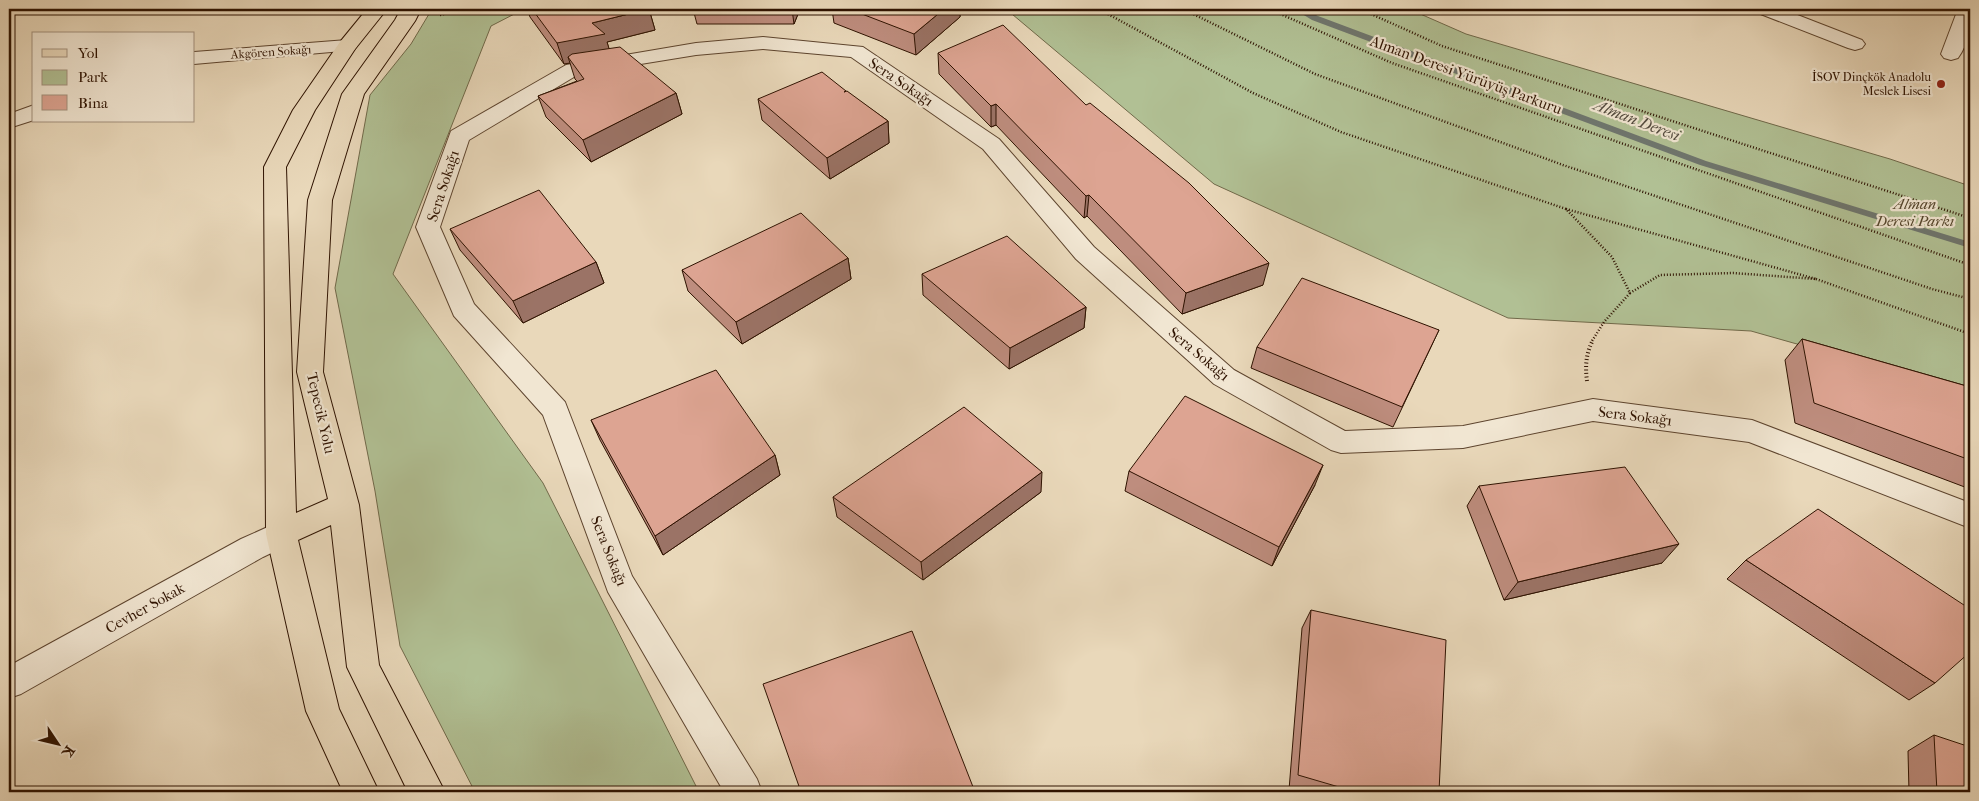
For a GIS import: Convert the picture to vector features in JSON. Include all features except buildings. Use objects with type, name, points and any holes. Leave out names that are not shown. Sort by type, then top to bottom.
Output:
[{"type":"main road","points":[[361,792],[323,712],[281,534],[275,167],[304,110],[347,46],[377,9]]},
{"type":"main road","name":"Tepecik Yolu","points":[[411,9],[405,21],[353,94],[320,200],[310,372],[344,505],[363,667],[427,792]]},
{"type":"main road","points":[[347,46],[388,44]]},
{"type":"main road","points":[[281,534],[344,505]]},
{"type":"street","points":[[1765,9],[1855,44]]},
{"type":"street","points":[[1951,54],[1968,9]]},
{"type":"street","name":"Sera Sokağı","points":[[744,792],[619,582],[555,410],[463,309],[428,227],[459,136],[573,69],[696,48],[763,43],[856,51],[991,144],[1085,253],[1224,377],[1341,442],[1463,437],[1593,410],[1752,431],[1970,516]]},
{"type":"street","name":"Akgören Sokağı","points":[[195,58],[347,46]]},
{"type":"street","points":[[9,121],[32,113]]},
{"type":"street","name":"Cevher Sokak","points":[[9,683],[252,548],[281,534]]},
{"type":"path","points":[[1094,9],[1106,13],[1253,93],[1341,132],[1566,209],[1816,279],[1970,334]]},
{"type":"path","points":[[1183,9],[1315,74],[1563,165],[1922,286],[1970,299]]},
{"type":"path","name":"Alman Deresi Yürüyüş Parkuru","points":[[1269,9],[1392,63],[1970,264]]},
{"type":"path","name":"Alman Deresi Yürüyüş Parkuru","points":[[1360,9],[1442,46],[1970,218]]},
{"type":"path","points":[[1566,209],[1612,257],[1630,293]]},
{"type":"path","points":[[1593,410],[1584,372],[1589,346],[1602,323],[1630,293],[1660,275],[1733,272],[1816,279]]},
{"type":"green space","points":[[432,9],[524,9],[491,26],[393,274],[543,483],[699,792],[475,792],[400,646],[375,491],[335,288],[370,95],[411,44]]},
{"type":"green space","name":"Alman Deresi Parkı","points":[[1006,9],[1409,9],[1466,34],[1890,159],[1970,186],[1970,393],[1751,331],[1508,318],[1214,184]]},
{"type":"waterway","name":"Alman Deresi","points":[[1298,9],[1315,18],[1703,163],[1970,245]]},
{"type":"place","name":"İSOV Dinçkök Anadolu Meslek Lisesi","points":[[1941,84]]}]
